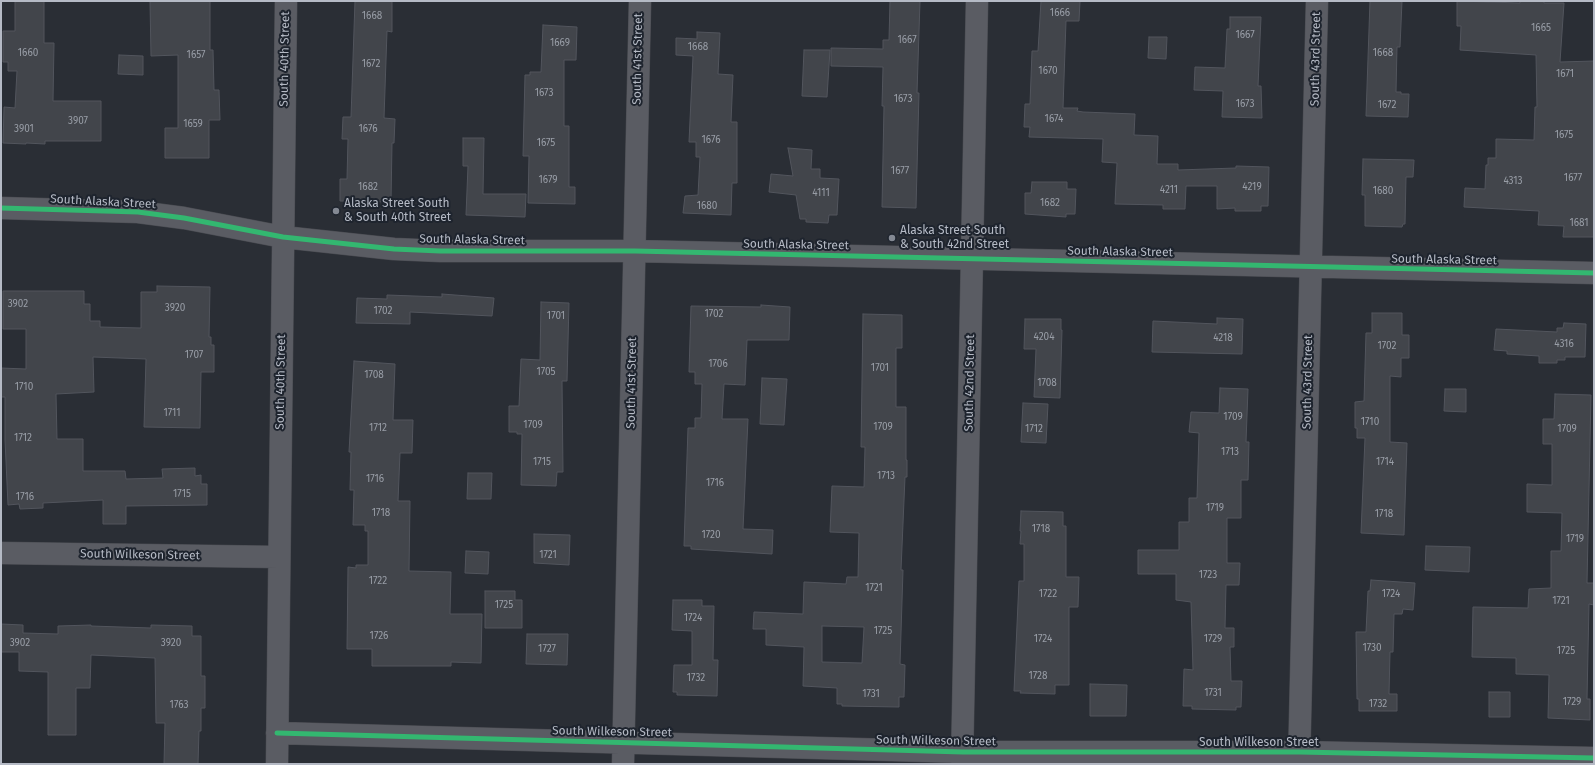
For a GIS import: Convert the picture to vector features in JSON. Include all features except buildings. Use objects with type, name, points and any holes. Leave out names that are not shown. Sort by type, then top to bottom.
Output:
[{"type":"street","name":"South 40th Street","points":[[277,764],[286,1]]},
{"type":"street","name":"South 41st Street","points":[[623,753],[640,1]]},
{"type":"street","name":"South 42nd Street","points":[[963,758],[978,1]]},
{"type":"street","name":"South 43rd Street","points":[[1299,758],[1317,1]]},
{"type":"street","name":"South Alaska Street","points":[[1,208],[83,209],[144,212],[283,237],[394,249],[635,251],[1594,273]]},
{"type":"street","name":"South Wilkeson Street","points":[[1,553],[279,556]]},
{"type":"street","name":"South Wilkeson Street","points":[[277,734],[623,753],[963,758],[1594,758]]},
{"type":"cycle path","points":[[1,208],[138,212],[184,218],[283,237],[394,249],[440,251],[635,251],[1594,273]]},
{"type":"cycle path","points":[[277,733],[963,752],[1299,752],[1594,758]]},
{"type":"place","name":"Alaska Street South & South 40th Street","points":[[336,211]]},
{"type":"place","name":"Alaska Street South & South 42nd Street","points":[[892,238]]}]
